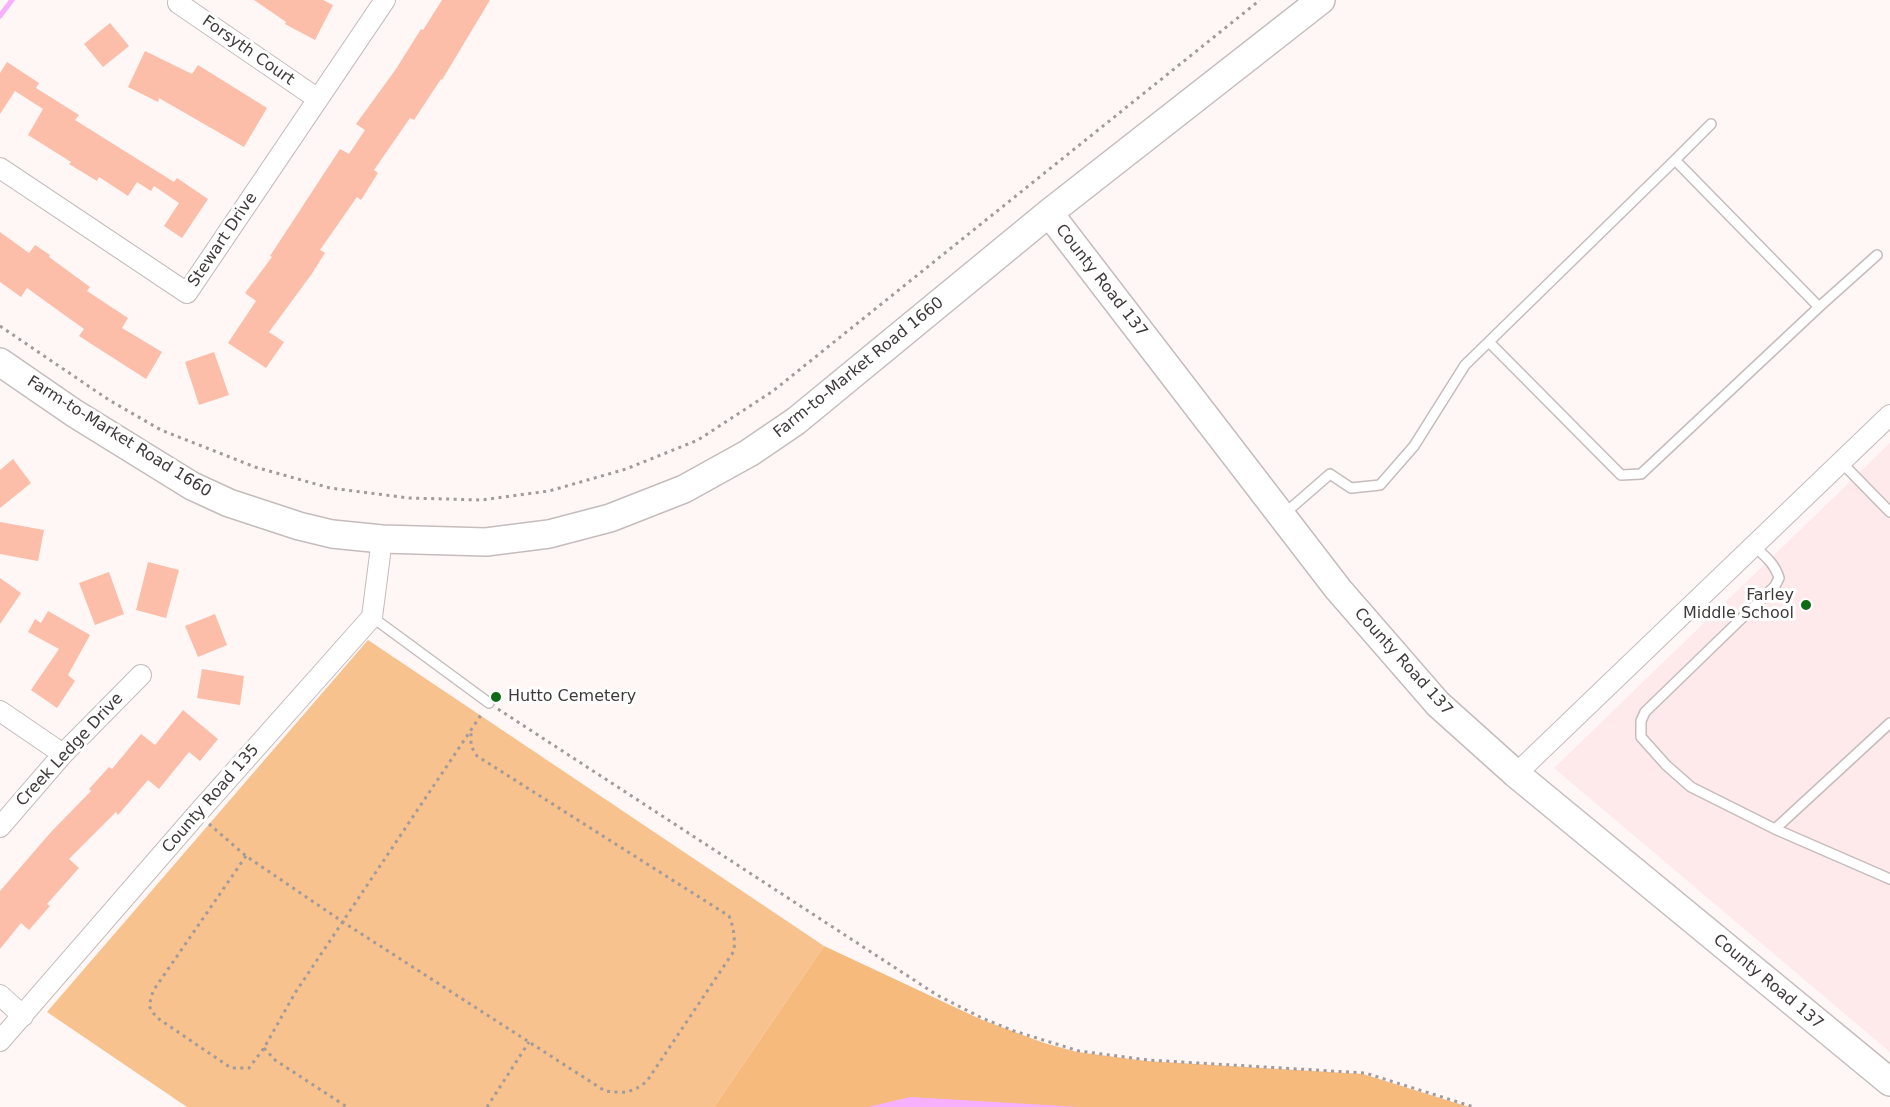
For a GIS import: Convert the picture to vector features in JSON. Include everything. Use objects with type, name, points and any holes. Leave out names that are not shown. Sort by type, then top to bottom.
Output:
[{"type":"main road","name":"Farm-to-Market Road 1660","points":[[0,362],[74,412],[192,486],[229,503],[299,526],[332,534],[382,539],[486,542],[549,534],[630,511],[684,489],[749,453],[796,421],[1049,213],[1321,0]]},
{"type":"main road","name":"County Road 137","points":[[1049,213],[1338,589],[1438,704],[1516,774],[1890,1082]]},
{"type":"street","name":"Stewart Drive","points":[[0,168],[187,293],[385,0]]},
{"type":"street","name":"Forsyth Court","points":[[178,3],[318,99]]},
{"type":"street","points":[[1516,774],[1890,415]]},
{"type":"street","points":[[372,617],[382,539]]},
{"type":"street","name":"County Road 135","points":[[0,1041],[372,617]]},
{"type":"street","name":"Creek Ledge Drive","points":[[0,827],[63,754],[141,675]]},
{"type":"street","points":[[0,711],[63,754]]},
{"type":"street","points":[[0,995],[23,1016]]},
{"type":"lane","points":[[1282,516],[1330,474],[1351,488],[1380,485],[1414,446],[1465,364],[1711,124]]},
{"type":"lane","points":[[1675,160],[1819,307]]},
{"type":"lane","points":[[1489,342],[1621,475],[1641,474],[1877,255]]},
{"type":"lane","points":[[1841,462],[1890,512]]},
{"type":"lane","points":[[1754,546],[1777,571],[1779,578],[1775,586],[1652,703],[1645,712],[1640,730],[1641,737],[1682,781],[1704,795],[1890,879]]},
{"type":"lane","points":[[372,617],[489,703]]},
{"type":"lane","points":[[1775,829],[1890,723]]},
{"type":"path","points":[[0,326],[109,400],[161,430],[255,467],[330,488],[410,498],[481,500],[549,490],[626,469],[698,440],[772,391],[1260,0]]},
{"type":"path","points":[[246,856],[153,991],[149,1006],[156,1017],[231,1068],[249,1068],[264,1048],[295,993],[489,703],[937,995],[993,1023],[1046,1042],[1113,1057],[1365,1073],[1474,1107]]},
{"type":"path","points":[[197,814],[246,856],[344,922],[604,1091],[626,1094],[647,1081],[734,951],[735,939],[729,916],[477,756],[471,746],[471,730]]},
{"type":"path","points":[[487,1107],[529,1042]]},
{"type":"path","points":[[264,1048],[275,1060],[347,1107]]},
{"type":"shaded area","name":"Farley Middle School","points":[[1890,443],[1890,1052],[1554,768]]},
{"type":"shaded area","points":[[368,640],[824,946],[714,1107],[187,1107],[47,1012]]},
{"type":"shaded area","points":[[824,946],[980,1019],[1044,1043],[1077,1052],[1146,1061],[1363,1074],[1469,1107],[714,1107]]},
{"type":"shaded area","points":[[910,1097],[1080,1107],[868,1107]]},
{"type":"building","points":[[254,0],[323,0],[333,5],[315,40],[285,24],[286,22]]},
{"type":"building","points":[[442,0],[490,0],[442,80],[414,120],[410,118],[374,170],[378,173],[361,200],[357,197],[320,250],[325,253],[269,332],[284,342],[266,368],[228,343],[256,301],[245,293],[272,257],[270,256],[340,149],[349,154],[365,130],[356,124]]},
{"type":"building","points":[[110,23],[129,46],[103,67],[84,44]]},
{"type":"building","points":[[145,51],[192,74],[198,65],[267,108],[244,147],[159,98],[158,102],[128,87]]},
{"type":"building","points":[[7,62],[39,83],[36,88],[79,115],[75,120],[174,182],[177,178],[208,199],[182,238],[164,226],[179,203],[154,186],[151,191],[137,182],[128,196],[99,177],[97,181],[69,164],[71,162],[28,135],[43,109],[15,91],[0,114],[0,73]]},
{"type":"building","points":[[0,232],[29,253],[35,245],[50,255],[49,257],[90,287],[87,291],[128,318],[122,328],[162,352],[146,379],[79,336],[84,329],[27,288],[21,297],[0,282]]},
{"type":"building","points":[[214,352],[229,395],[199,405],[185,362]]},
{"type":"building","points":[[13,459],[31,483],[0,508],[0,470]]},
{"type":"building","points":[[0,522],[44,530],[38,561],[0,554]]},
{"type":"building","points":[[148,562],[179,570],[166,618],[136,610]]},
{"type":"building","points":[[109,572],[124,614],[95,625],[79,583]]},
{"type":"building","points":[[0,578],[21,593],[0,624]]},
{"type":"building","points":[[48,611],[90,635],[68,675],[75,681],[57,708],[31,690],[59,649],[28,632],[35,619],[41,623]]},
{"type":"building","points":[[215,614],[227,645],[198,657],[185,626]]},
{"type":"building","points":[[202,669],[244,676],[240,705],[197,698]]},
{"type":"building","points":[[183,710],[218,739],[200,761],[189,752],[159,789],[148,780],[118,815],[116,812],[69,859],[79,868],[47,904],[50,906],[29,930],[21,923],[0,949],[0,891],[51,832],[91,791],[89,789],[109,767],[112,769],[141,734],[155,745]]},
{"type":"waterway","points":[[0,16],[12,0]]},
{"type":"place","name":"Farley Middle School","points":[[1806,605]]},
{"type":"place","name":"Hutto Cemetery","points":[[496,697]]}]
